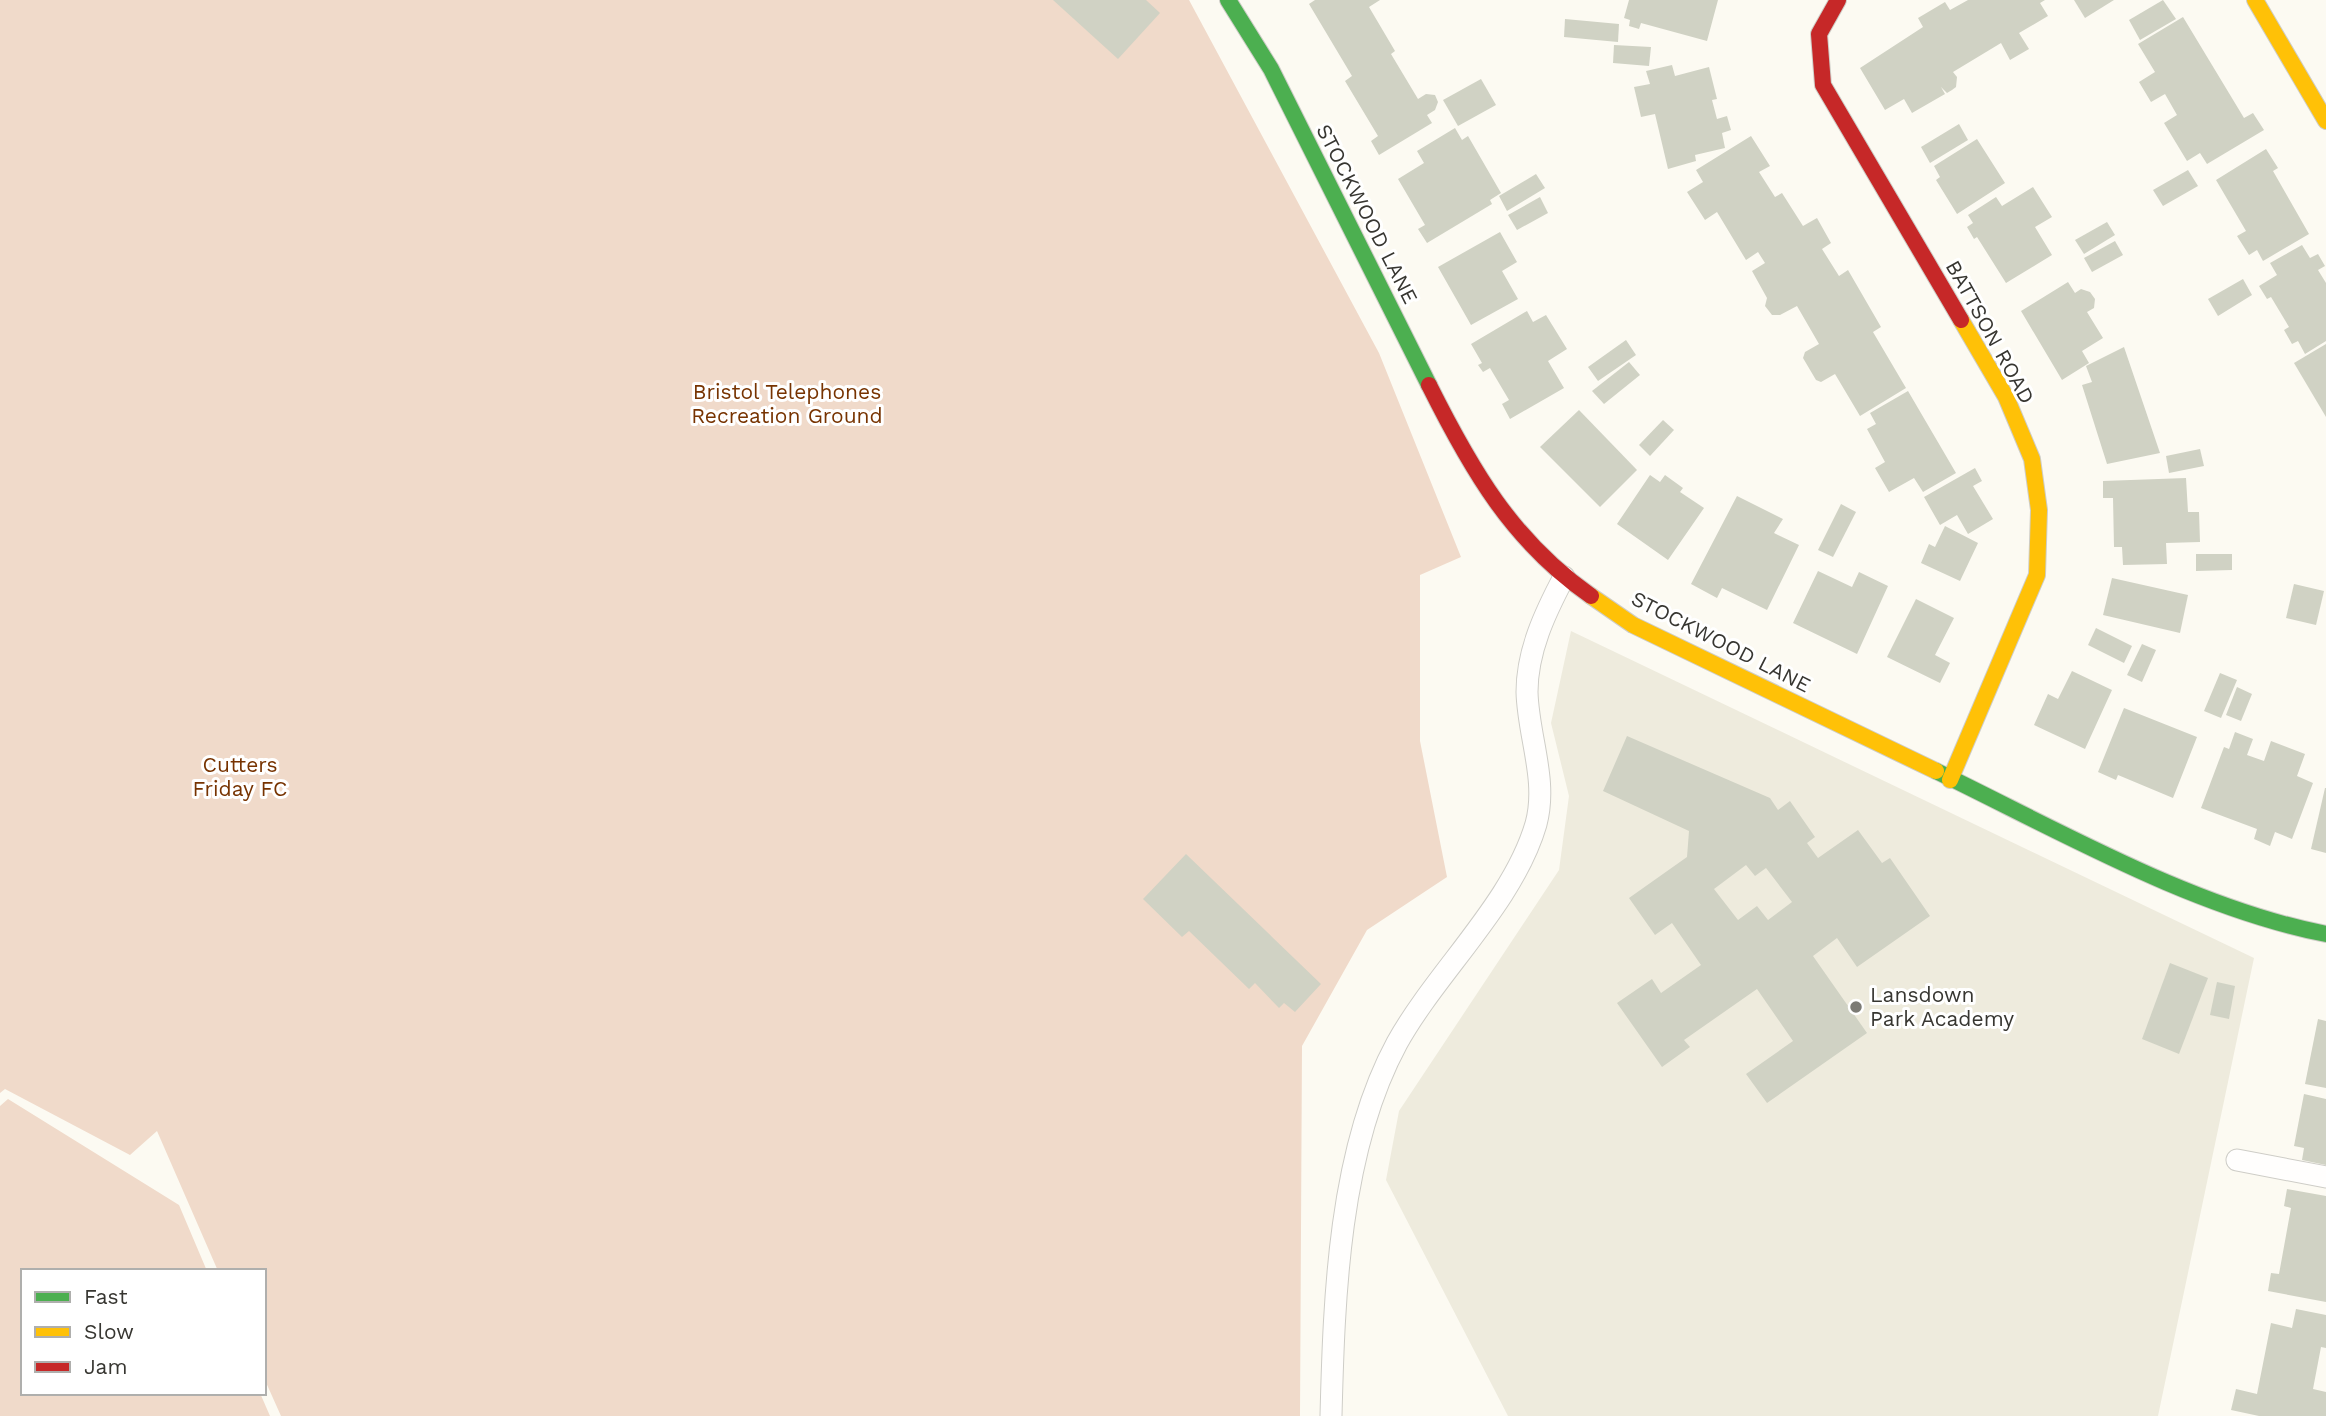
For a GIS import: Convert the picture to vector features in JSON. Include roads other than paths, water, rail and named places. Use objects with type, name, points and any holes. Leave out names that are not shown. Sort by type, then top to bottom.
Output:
[{"type":"street","name":"STOCKWOOD LANE","points":[[1227,0],[1271,69],[1466,459],[1512,526],[1564,577],[1633,625],[2159,879],[2290,927],[2326,934]]},
{"type":"street","name":"BATTSON ROAD","points":[[1838,0],[1819,34],[1824,85],[2006,397],[2032,459],[2039,510],[2037,575],[1950,780]]},
{"type":"street","points":[[2255,0],[2325,118]]},
{"type":"lane","points":[[1331,1416],[1333,1349],[1349,1188],[1368,1106],[1398,1042],[1521,863],[1536,821],[1539,770],[1527,692],[1538,625],[1564,577]]},
{"type":"lane","points":[[2237,1160],[2326,1177]]},
{"type":"place","name":"Lansdown Park Academy","points":[[1856,1007]]},
{"type":"park label","name":"Bristol Telephones Recreation Ground","points":[[787,404]]},
{"type":"park label","name":"Cutters Friday FC","points":[[240,777]]}]
